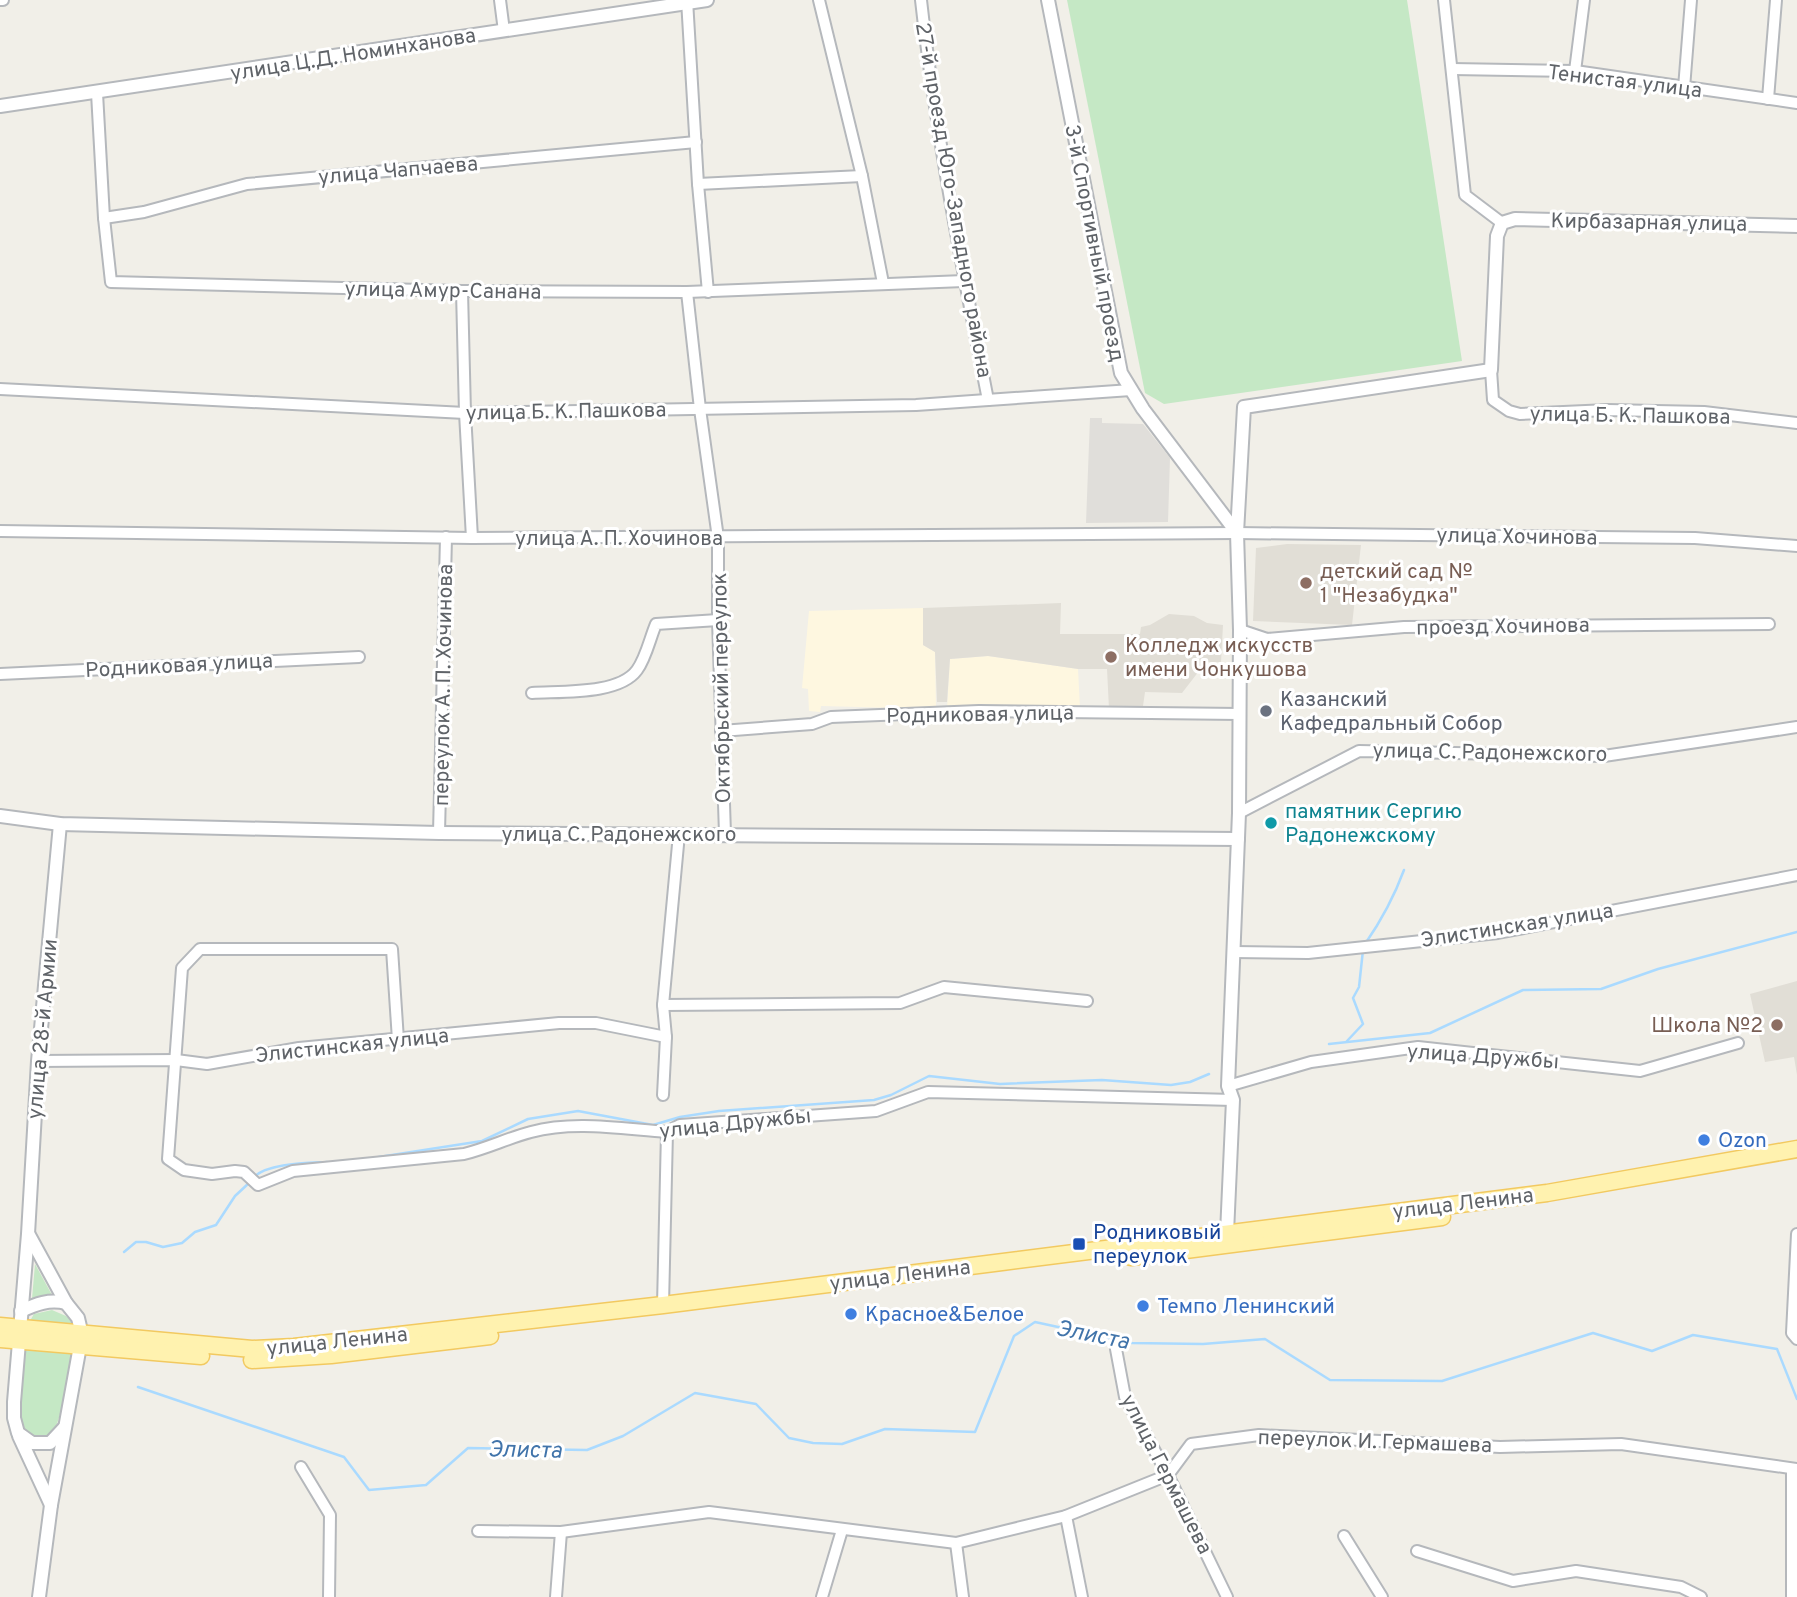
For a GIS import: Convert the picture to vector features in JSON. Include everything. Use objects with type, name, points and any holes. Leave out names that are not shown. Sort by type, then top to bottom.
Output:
[{"type":"main road","name":"улица Ленина","points":[[82,1340],[252,1349],[294,1347],[1546,1203],[1796,1155]]},
{"type":"main road","name":"улица Ленина","points":[[0,1326],[19,1326],[82,1340],[253,1360],[295,1358],[1228,1239]]},
{"type":"main road","name":"улица Ленина","points":[[0,1339],[19,1326]]},
{"type":"street","points":[[500,0],[504,31]]},
{"type":"street","name":"улица Ц.Д. Номинханова","points":[[0,106],[707,0]]},
{"type":"street","points":[[819,0],[862,176],[883,283]]},
{"type":"street","name":"27-й проезд Юго-Западного района","points":[[921,0],[928,66],[964,281],[988,400]]},
{"type":"street","name":"3-й Спортивный проезд","points":[[1048,0],[1121,373],[1237,533]]},
{"type":"street","points":[[1228,1239],[1233,1100],[1228,1086],[1239,813],[1240,630],[1237,533],[1244,407],[1491,370],[1497,236],[1502,223],[1465,195],[1444,0]]},
{"type":"street","points":[[1575,71],[1584,0]]},
{"type":"street","points":[[1684,89],[1691,0]]},
{"type":"street","points":[[1768,99],[1776,0]]},
{"type":"street","points":[[687,1],[698,184],[708,292]]},
{"type":"street","name":"Тенистая улица","points":[[1452,69],[1575,71],[1684,89],[1797,103]]},
{"type":"street","name":"улица Амур-Санана","points":[[97,93],[104,218],[111,282],[462,291],[708,292],[964,281]]},
{"type":"street","name":"улица Чапчаева","points":[[104,218],[144,212],[247,184],[696,142]]},
{"type":"street","points":[[698,184],[862,176]]},
{"type":"street","name":"Кирбазарная улица","points":[[1502,223],[1515,219],[1797,226]]},
{"type":"street","name":"переулок А. П. Хочинова","points":[[462,291],[472,538]]},
{"type":"street","name":"Октябрьский переулок","points":[[687,292],[699,409],[718,538],[725,834]]},
{"type":"street","name":"улица Б. К. Пашкова","points":[[1491,370],[1493,400],[1509,411],[1520,414],[1608,410],[1704,412],[1797,423]]},
{"type":"street","name":"улица Б. К. Пашкова","points":[[0,389],[465,413],[916,405],[1131,390]]},
{"type":"street","name":"улица А. П. Хочинова","points":[[0,531],[472,538],[1237,533]]},
{"type":"street","name":"улица Хочинова","points":[[1237,533],[1695,538],[1797,546]]},
{"type":"street","name":"переулок А. П. Хочинова","points":[[439,833],[446,537]]},
{"type":"street","points":[[533,693],[612,687],[628,679],[638,669],[656,624],[718,620]]},
{"type":"street","name":"проезд Хочинова","points":[[1240,630],[1267,639],[1404,627],[1769,624]]},
{"type":"street","name":"Родниковая улица","points":[[0,674],[359,657]]},
{"type":"street","name":"Родниковая улица","points":[[721,731],[812,724],[831,717],[979,711],[1240,714]]},
{"type":"street","name":"улица С. Радонежского","points":[[1239,813],[1359,751],[1604,756],[1797,727]]},
{"type":"street","name":"улица С. Радонежского","points":[[0,816],[60,824],[439,833],[1238,839]]},
{"type":"street","name":"улица 28-й Армии","points":[[51,1505],[18,1433],[14,1418],[38,1061],[60,824]]},
{"type":"street","points":[[663,1095],[666,1037],[663,1005],[679,834]]},
{"type":"street","name":"Элистинская улица","points":[[1234,952],[1308,953],[1498,933],[1797,875]]},
{"type":"street","points":[[176,1060],[182,968],[201,949],[392,948],[398,1040]]},
{"type":"street","points":[[663,1005],[900,1003],[944,986],[1087,1001]]},
{"type":"street","name":"Элистинская улица","points":[[38,1061],[176,1060],[207,1064],[299,1048],[559,1023],[596,1023],[666,1037]]},
{"type":"street","name":"улица Дружбы","points":[[1228,1086],[1311,1062],[1418,1047],[1640,1071],[1738,1043]]},
{"type":"street","name":"улица Дружбы","points":[[176,1060],[168,1158],[184,1170],[212,1174],[235,1171],[248,1175],[258,1185],[293,1171],[464,1154],[490,1148],[531,1131],[572,1126],[667,1132],[680,1125],[876,1111],[928,1092],[1233,1100]]},
{"type":"street","points":[[663,1305],[667,1132]]},
{"type":"street","points":[[28,1234],[66,1303],[78,1318],[82,1340],[51,1505],[39,1597]]},
{"type":"street","points":[[1797,1234],[1792,1333],[1797,1339]]},
{"type":"street","points":[[19,1326],[36,1304],[55,1301],[66,1303]]},
{"type":"street","name":"улица Гермашева","points":[[1116,1349],[1125,1397],[1168,1475],[1227,1597]]},
{"type":"street","points":[[18,1433],[33,1443],[50,1443],[64,1428]]},
{"type":"street","name":"переулок И. Гермашева","points":[[1168,1475],[1191,1444],[1259,1435],[1500,1447],[1621,1444],[1794,1469]]},
{"type":"street","points":[[301,1467],[330,1515],[329,1597]]},
{"type":"street","points":[[1792,1597],[1794,1469]]},
{"type":"street","points":[[478,1531],[561,1532],[709,1512],[956,1543],[1066,1516],[1168,1475]]},
{"type":"street","points":[[1066,1516],[1082,1597]]},
{"type":"street","points":[[822,1597],[842,1530]]},
{"type":"street","points":[[556,1597],[561,1532]]},
{"type":"street","points":[[1344,1536],[1382,1597]]},
{"type":"street","points":[[956,1543],[963,1597]]},
{"type":"street","points":[[1417,1551],[1513,1581],[1576,1571],[1681,1587],[1701,1597]]},
{"type":"shaded area","points":[[1090,418],[1102,418],[1102,423],[1143,424],[1170,458],[1168,522],[1086,523]]},
{"type":"shaded area","name":"детский сад № 1 \"Незабудка\"","points":[[1287,544],[1361,545],[1352,625],[1253,621],[1256,548]]},
{"type":"shaded area","name":"Колледж искусств имени Чонкушова","points":[[1061,603],[1060,634],[1140,634],[1141,627],[1169,614],[1194,616],[1207,623],[1223,625],[1221,662],[1206,662],[1182,693],[1145,692],[1143,706],[1109,709],[1107,669],[1078,669],[988,656],[950,659],[947,702],[937,702],[935,652],[923,645],[923,608]]},
{"type":"shaded area","points":[[923,608],[923,645],[935,652],[936,709],[821,706],[820,712],[809,711],[808,689],[802,688],[809,611]]},
{"type":"shaded area","points":[[988,656],[1078,669],[1080,708],[947,709],[950,659]]},
{"type":"shaded area","name":"Школа №2","points":[[1797,981],[1797,1075],[1794,1057],[1765,1062],[1750,994]]},
{"type":"green space","points":[[1067,0],[1407,0],[1462,361],[1164,404],[1145,393]]},
{"type":"green space","points":[[35,1264],[52,1295],[32,1299]]},
{"type":"green space","points":[[52,1310],[66,1316],[75,1325],[28,1324],[34,1314]]},
{"type":"green space","points":[[24,1347],[74,1353],[57,1425],[51,1434],[44,1437],[24,1432],[19,1413]]},
{"type":"waterway","points":[[1365,944],[1387,909],[1404,870]]},
{"type":"waterway","points":[[1329,1044],[1430,1033],[1523,990],[1601,989],[1658,969],[1797,932]]},
{"type":"waterway","points":[[1347,1041],[1363,1024],[1353,998],[1359,987],[1363,950]]},
{"type":"waterway","points":[[379,1157],[482,1141],[528,1119],[578,1111],[653,1125],[680,1117],[719,1111],[874,1100],[891,1095],[929,1076],[1000,1084],[1102,1080],[1171,1085],[1190,1082],[1209,1074]]},
{"type":"waterway","points":[[253,1178],[267,1169],[327,1162]]},
{"type":"waterway","points":[[124,1252],[136,1242],[163,1247],[182,1243],[195,1232],[216,1225],[235,1196],[249,1183]]},
{"type":"waterway","name":"Элиста","points":[[138,1387],[344,1457],[369,1490],[426,1485],[468,1448],[587,1450],[623,1436],[695,1393],[756,1404],[789,1438],[813,1443],[842,1444],[885,1429],[975,1432],[1014,1336],[1035,1322],[1132,1343],[1203,1344],[1265,1339],[1330,1380],[1442,1381],[1593,1333],[1652,1351],[1693,1335],[1777,1349],[1797,1399]]},
{"type":"place","name":"детский сад № 1 \"Незабудка\"","points":[[1306,583]]},
{"type":"place","name":"Колледж искусств имени Чонкушова","points":[[1111,657]]},
{"type":"place","name":"Казанский Кафедральный Собор","points":[[1266,711]]},
{"type":"place","name":"памятник Сергию Радонежскому","points":[[1271,823]]},
{"type":"place","name":"Школа №2","points":[[1777,1025]]},
{"type":"place","name":"Ozon","points":[[1704,1140]]},
{"type":"place","name":"Родниковый переулок","points":[[1079,1244]]},
{"type":"place","name":"Темпо Ленинский","points":[[1143,1306]]},
{"type":"place","name":"Красное&Белое","points":[[851,1314]]}]
